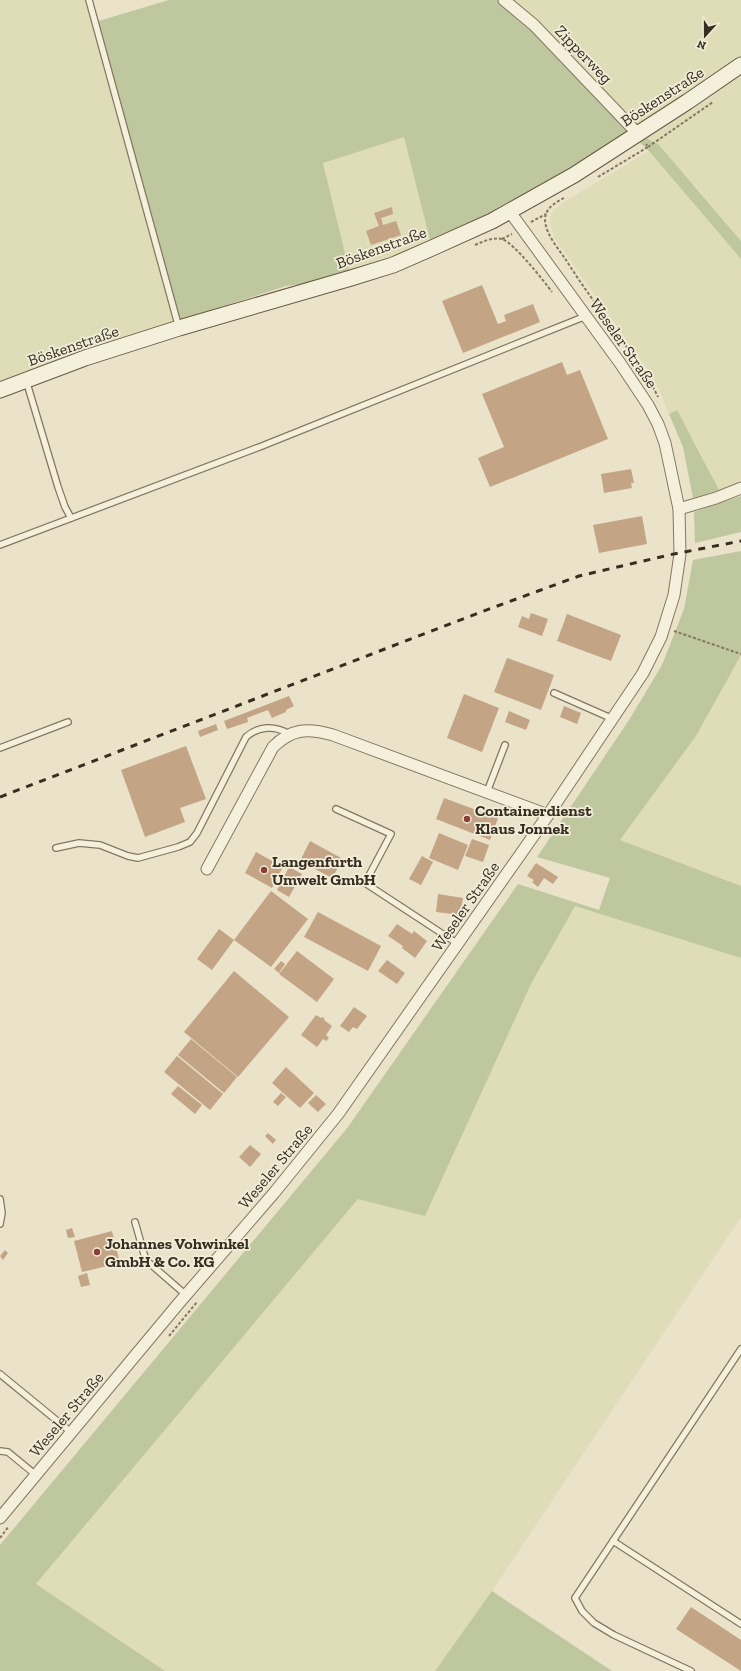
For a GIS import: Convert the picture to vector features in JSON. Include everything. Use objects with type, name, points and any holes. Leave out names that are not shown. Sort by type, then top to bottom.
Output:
[{"type":"main road","name":"Böskenstraße","points":[[0,390],[85,358],[179,328],[393,265],[510,212],[574,175],[741,65]]},
{"type":"street","name":"Zipperweg","points":[[504,0],[534,25],[638,134]]},
{"type":"street","name":"Weseler Straße","points":[[0,1518],[186,1295],[269,1199],[338,1114],[548,815],[613,719],[643,673],[653,654],[671,628],[680,554],[679,509],[672,470],[658,424],[648,405],[624,369],[510,212]]},
{"type":"street","points":[[679,509],[716,498],[741,488]]},
{"type":"street","points":[[207,869],[273,747],[289,734],[299,731],[311,730],[333,735],[548,815]]},
{"type":"lane","points":[[89,0],[179,328]]},
{"type":"lane","points":[[0,545],[262,446],[586,316]]},
{"type":"lane","points":[[26,380],[58,487],[65,507],[71,518]]},
{"type":"lane","points":[[554,694],[613,719]]},
{"type":"lane","points":[[0,748],[68,722]]},
{"type":"lane","points":[[56,848],[79,843],[100,845],[128,856],[138,858],[178,847],[190,842],[197,833],[246,737],[250,732],[266,728],[279,729],[289,734]]},
{"type":"lane","points":[[487,792],[505,745]]},
{"type":"lane","points":[[336,809],[391,834],[365,883],[458,944]]},
{"type":"lane","points":[[0,1199],[2,1213],[0,1224]]},
{"type":"lane","points":[[135,1222],[147,1261],[186,1295]]},
{"type":"lane","points":[[691,1671],[614,1635],[594,1623],[582,1611],[575,1598],[741,1349]]},
{"type":"lane","points":[[0,1374],[72,1433]]},
{"type":"lane","points":[[0,1450],[8,1452],[36,1475]]},
{"type":"lane","points":[[613,1541],[741,1624]]},
{"type":"path","points":[[597,178],[648,147],[718,99]]},
{"type":"path","points":[[638,134],[648,147]]},
{"type":"path","points":[[565,197],[552,205],[546,214],[546,224],[552,238],[579,281],[636,360],[653,386],[659,399]]},
{"type":"path","points":[[670,637],[671,628],[741,654]]},
{"type":"path","points":[[168,1336],[198,1300]]},
{"type":"path","points":[[0,1538],[10,1526]]},
{"type":"shaded area","points":[[0,0],[93,0],[177,321],[90,348],[25,371],[0,382]]},
{"type":"shaded area","points":[[504,0],[741,0],[741,241],[695,186],[638,134]]},
{"type":"shaded area","points":[[404,136],[432,248],[351,278],[323,163]]},
{"type":"shaded area","points":[[649,151],[741,259],[741,480],[719,490],[676,410],[669,414],[659,389],[650,373],[555,239],[550,223],[550,217],[554,210],[564,202]]},
{"type":"shaded area","points":[[741,655],[741,886],[620,840],[696,736]]},
{"type":"shaded area","points":[[575,905],[741,958],[741,1217],[492,1591],[435,1671],[165,1671],[36,1584],[358,1199],[531,984]]},
{"type":"green space","points":[[169,0],[504,0],[638,134],[659,145],[741,241],[741,259],[649,151],[634,137],[432,248],[404,137],[323,163],[351,278],[286,286],[177,321],[95,22]]},
{"type":"green space","points":[[677,410],[719,490],[693,498],[683,447],[669,414]]},
{"type":"green space","points":[[741,496],[741,532],[695,543],[694,512]]},
{"type":"green space","points":[[741,551],[741,655],[696,736],[620,840],[741,886],[741,958],[575,906],[531,984],[425,1216],[358,1199],[36,1584],[165,1671],[0,1671],[0,1545],[348,1127],[518,884],[599,910],[610,878],[537,857],[629,720],[662,665],[684,609],[693,560]]},
{"type":"green space","points":[[492,1591],[612,1671],[435,1671]]},
{"type":"building","points":[[392,207],[393,214],[381,218],[383,225],[396,221],[401,235],[371,245],[366,231],[379,226],[374,213]]},
{"type":"building","points":[[482,285],[498,324],[506,321],[504,315],[533,304],[540,322],[463,353],[442,301]]},
{"type":"building","points":[[562,362],[567,375],[580,370],[608,439],[490,487],[478,458],[504,447],[482,394]]},
{"type":"building","points":[[631,469],[634,483],[631,483],[632,488],[604,493],[601,474]]},
{"type":"building","points":[[642,516],[647,544],[599,553],[593,525]]},
{"type":"building","points":[[531,613],[548,619],[542,636],[518,627],[522,616],[529,619]]},
{"type":"building","points":[[567,614],[621,635],[611,661],[557,641]]},
{"type":"building","points":[[507,658],[554,675],[541,710],[494,692]]},
{"type":"building","points":[[464,694],[499,708],[482,752],[447,738]]},
{"type":"building","points":[[289,696],[294,706],[286,710],[286,712],[272,718],[268,710],[247,718],[248,722],[227,729],[224,721]]},
{"type":"building","points":[[564,706],[581,713],[577,724],[560,717]]},
{"type":"building","points":[[509,711],[530,720],[526,730],[505,722]]},
{"type":"building","points":[[216,724],[218,730],[200,737],[198,731]]},
{"type":"building","points":[[186,746],[206,799],[180,808],[185,822],[145,837],[121,770]]},
{"type":"building","name":"Containerdienst Klaus Jonnek","points":[[444,798],[498,818],[490,840],[436,819]]},
{"type":"building","points":[[439,833],[468,845],[458,870],[429,858]]},
{"type":"building","points":[[472,839],[489,845],[483,862],[465,856]]},
{"type":"building","points":[[310,841],[343,859],[332,878],[300,861]]},
{"type":"building","name":"Langenfurth Umwelt GmbH","points":[[256,852],[283,867],[272,888],[245,873]]},
{"type":"building","points":[[422,856],[433,862],[421,885],[409,879]]},
{"type":"building","points":[[536,863],[558,877],[553,884],[544,878],[538,887],[532,882],[534,880],[527,876]]},
{"type":"building","points":[[289,867],[302,874],[289,897],[277,890]]},
{"type":"building","points":[[271,891],[308,919],[271,967],[234,940]]},
{"type":"building","points":[[438,894],[463,898],[460,915],[436,912]]},
{"type":"building","points":[[318,912],[381,946],[368,971],[304,937]]},
{"type":"building","points":[[397,924],[412,934],[414,931],[427,941],[415,958],[402,948],[403,946],[388,936]]},
{"type":"building","points":[[219,929],[234,940],[212,970],[197,959]]},
{"type":"building","points":[[297,951],[334,979],[317,1002],[279,974]]},
{"type":"building","points":[[387,960],[405,973],[397,984],[378,971]]},
{"type":"building","points":[[281,961],[285,964],[279,973],[274,969]]},
{"type":"building","points":[[234,971],[289,1017],[238,1077],[184,1032]]},
{"type":"building","points":[[354,1007],[367,1016],[357,1029],[353,1027],[349,1032],[340,1026]]},
{"type":"building","points":[[316,1015],[325,1019],[324,1020],[332,1026],[326,1035],[329,1038],[326,1041],[323,1039],[317,1047],[301,1035]]},
{"type":"building","points":[[191,1039],[237,1077],[224,1093],[178,1055]]},
{"type":"building","points":[[177,1056],[223,1094],[210,1110],[164,1072]]},
{"type":"building","points":[[286,1067],[314,1093],[300,1108],[272,1083]]},
{"type":"building","points":[[178,1086],[202,1105],[195,1114],[171,1094]]},
{"type":"building","points":[[281,1093],[286,1097],[278,1106],[273,1102]]},
{"type":"building","points":[[316,1095],[326,1104],[318,1112],[308,1103]]},
{"type":"building","points":[[268,1133],[276,1140],[273,1144],[265,1136]]},
{"type":"building","points":[[250,1145],[261,1154],[250,1167],[239,1157]]},
{"type":"building","points":[[72,1228],[75,1237],[68,1238],[66,1230]]},
{"type":"building","name":"Johannes Vohwinkel GmbH & Co. KG","points":[[112,1231],[120,1263],[82,1272],[74,1241]]},
{"type":"building","points":[[5,1250],[8,1253],[3,1260],[0,1256]]},
{"type":"building","points":[[87,1273],[90,1285],[81,1287],[78,1276]]},
{"type":"building","points":[[691,1607],[741,1640],[741,1671],[676,1629]]},
{"type":"railway","points":[[0,797],[481,612],[579,576],[669,555],[741,541]]},
{"type":"place","name":"Containerdienst Klaus Jonnek","points":[[467,819]]},
{"type":"place","name":"Langenfurth Umwelt GmbH","points":[[264,870]]},
{"type":"place","name":"Johannes Vohwinkel GmbH & Co. KG","points":[[97,1252]]}]
